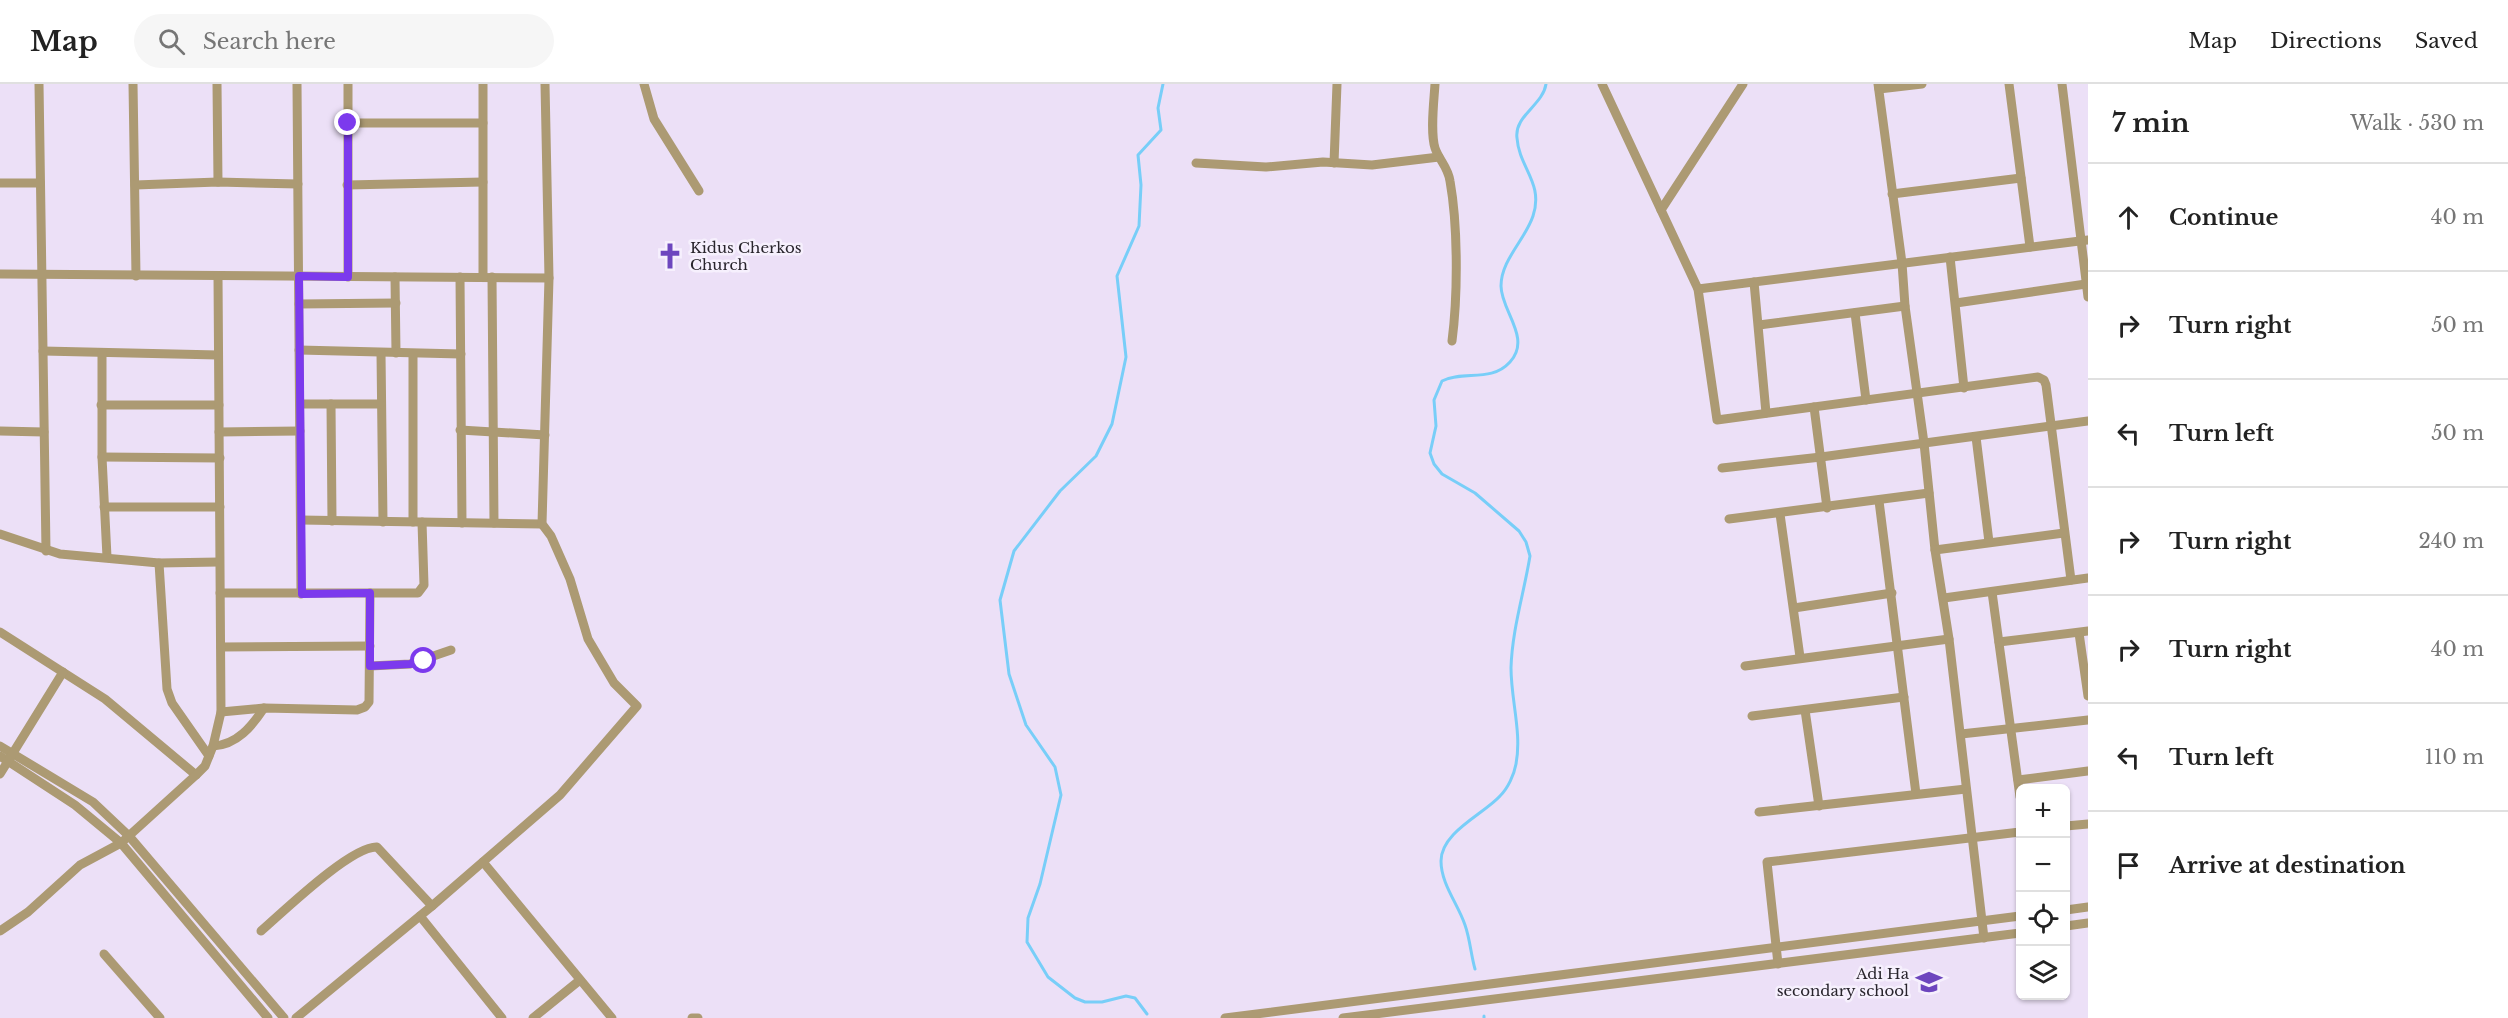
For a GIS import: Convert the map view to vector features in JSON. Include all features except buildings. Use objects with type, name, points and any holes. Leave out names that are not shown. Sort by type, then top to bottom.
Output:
[{"type":"street","points":[[39,84],[46,551]]},
{"type":"street","points":[[133,84],[136,276]]},
{"type":"street","points":[[217,84],[218,182]]},
{"type":"street","points":[[297,84],[302,594]]},
{"type":"street","points":[[348,84],[348,277]]},
{"type":"street","points":[[483,84],[483,182],[494,432],[494,524]]},
{"type":"street","points":[[296,1018],[432,906],[560,795],[637,706],[614,683],[588,639],[570,579],[551,536],[542,524],[549,278],[545,84]]},
{"type":"street","points":[[644,84],[654,118],[699,191]]},
{"type":"street","points":[[1334,163],[1337,84]]},
{"type":"street","points":[[1435,84],[1433,143],[1439,157],[1444,162],[1450,181],[1454,228],[1456,311],[1452,341]]},
{"type":"street","points":[[1602,84],[1698,289],[1717,420],[2038,377],[2046,385],[2071,580]]},
{"type":"street","points":[[1661,210],[1743,84]]},
{"type":"street","points":[[1922,84],[1878,87],[1902,263],[1905,306],[1924,443],[1935,550],[1944,598],[1961,734],[1971,839],[1984,938]]},
{"type":"street","points":[[2009,84],[2030,247]]},
{"type":"street","points":[[2062,84],[2085,240],[2088,297]]},
{"type":"street","points":[[348,123],[483,123]]},
{"type":"street","points":[[1196,163],[1266,167],[1334,163],[1372,165],[1439,157]]},
{"type":"street","points":[[1892,194],[2021,178]]},
{"type":"street","points":[[135,185],[218,182],[298,184]]},
{"type":"street","points":[[347,185],[483,182]]},
{"type":"street","points":[[0,183],[40,183]]},
{"type":"street","points":[[1698,289],[2085,240]]},
{"type":"street","points":[[1950,257],[1964,388]]},
{"type":"street","points":[[0,274],[549,278]]},
{"type":"street","points":[[0,931],[28,912],[80,865],[129,836],[206,766],[213,746],[221,712],[218,276]]},
{"type":"street","points":[[395,277],[396,353]]},
{"type":"street","points":[[460,277],[462,523]]},
{"type":"street","points":[[1754,282],[1766,413]]},
{"type":"street","points":[[1956,303],[2086,284]]},
{"type":"street","points":[[299,304],[396,303]]},
{"type":"street","points":[[1758,325],[1905,306]]},
{"type":"street","points":[[1855,313],[1866,400]]},
{"type":"street","points":[[300,350],[461,354]]},
{"type":"street","points":[[43,351],[218,355]]},
{"type":"street","points":[[102,352],[102,457],[106,557]]},
{"type":"street","points":[[381,353],[383,522]]},
{"type":"street","points":[[220,593],[415,593],[421,591],[424,585],[418,522],[412,354]]},
{"type":"street","points":[[300,404],[380,404]]},
{"type":"street","points":[[331,404],[332,521]]},
{"type":"street","points":[[101,405],[219,405]]},
{"type":"street","points":[[1814,407],[1827,508]]},
{"type":"street","points":[[1722,468],[1821,458],[2088,421]]},
{"type":"street","points":[[460,430],[545,435]]},
{"type":"street","points":[[0,431],[44,432]]},
{"type":"street","points":[[219,432],[300,431]]},
{"type":"street","points":[[1976,436],[1989,542]]},
{"type":"street","points":[[102,457],[220,458]]},
{"type":"street","points":[[1729,519],[1929,493]]},
{"type":"street","points":[[1879,501],[1899,645],[1916,795]]},
{"type":"street","points":[[104,507],[220,507]]},
{"type":"street","points":[[1780,514],[1800,657]]},
{"type":"street","points":[[301,520],[542,524]]},
{"type":"street","points":[[1935,550],[2064,533]]},
{"type":"street","points":[[3,538],[46,551],[159,563],[219,562]]},
{"type":"street","points":[[159,563],[167,689],[172,703],[209,756]]},
{"type":"street","points":[[1944,598],[2088,578]]},
{"type":"street","points":[[1992,592],[2018,784]]},
{"type":"street","points":[[221,712],[264,708],[362,709],[369,702],[370,593]]},
{"type":"street","points":[[1794,608],[1892,593]]},
{"type":"street","points":[[0,632],[105,699],[196,775]]},
{"type":"street","points":[[1999,642],[2084,632],[2088,696]]},
{"type":"street","points":[[1744,666],[1949,639]]},
{"type":"street","points":[[221,647],[370,646]]},
{"type":"street","points":[[370,666],[410,664],[451,650]]},
{"type":"street","points":[[0,774],[8,757],[63,672]]},
{"type":"street","points":[[1752,716],[1904,697]]},
{"type":"street","points":[[213,746],[222,746],[244,732],[264,708]]},
{"type":"street","points":[[1805,710],[1819,806]]},
{"type":"street","points":[[1961,734],[2088,720]]},
{"type":"street","points":[[0,746],[8,757],[75,805],[120,843],[236,962],[284,1018]]},
{"type":"street","points":[[8,757],[81,794],[101,809],[129,836],[227,969],[268,1018]]},
{"type":"street","points":[[2018,780],[2088,771]]},
{"type":"street","points":[[1759,812],[1966,789]]},
{"type":"street","points":[[75,805],[81,794]]},
{"type":"street","points":[[2070,826],[2088,824]]},
{"type":"street","points":[[1778,964],[1767,862],[2016,833]]},
{"type":"street","points":[[261,931],[344,861],[370,847],[377,847],[432,906]]},
{"type":"street","points":[[483,862],[612,1018]]},
{"type":"street","points":[[2070,910],[2088,908]]},
{"type":"street","points":[[420,916],[502,1018]]},
{"type":"street","points":[[1225,1018],[2016,917]]},
{"type":"street","points":[[2070,925],[2088,923]]},
{"type":"street","points":[[1343,1018],[2016,934]]},
{"type":"street","points":[[104,954],[160,1018]]},
{"type":"street","points":[[227,969],[236,962]]},
{"type":"street","points":[[1590,971],[1593,986]]},
{"type":"street","points":[[533,1018],[580,980]]},
{"type":"street","points":[[1382,999],[1385,1012]]},
{"type":"street","points":[[692,1018],[698,1018]]},
{"type":"waterway","points":[[1147,1014],[1135,998],[1126,996],[1102,1002],[1085,1002],[1075,998],[1048,977],[1027,942],[1028,918],[1040,884],[1061,795],[1055,767],[1026,725],[1009,674],[1000,600],[1014,551],[1060,491],[1096,456],[1112,424],[1126,357],[1117,276],[1139,226],[1141,185],[1138,155],[1161,130],[1158,108],[1163,84]]},
{"type":"waterway","points":[[1475,969],[1467,930],[1447,886],[1441,861],[1443,851],[1455,832],[1500,796],[1508,785],[1515,768],[1518,740],[1511,668],[1516,626],[1530,556],[1526,542],[1519,531],[1475,493],[1442,474],[1434,464],[1430,453],[1436,426],[1434,400],[1442,381],[1459,376],[1494,372],[1510,362],[1516,353],[1517,334],[1502,295],[1502,277],[1509,259],[1529,225],[1536,204],[1533,185],[1519,149],[1517,130],[1524,117],[1540,98],[1546,84]]},
{"type":"place","name":"Kidus Cherkos Church","points":[[670,256]]},
{"type":"place","name":"Adi Ha secondary school","points":[[1929,982]]},
{"type":"route","points":[[348,123],[348,277],[299,276],[302,594],[370,593],[370,666],[424,661]]}]
